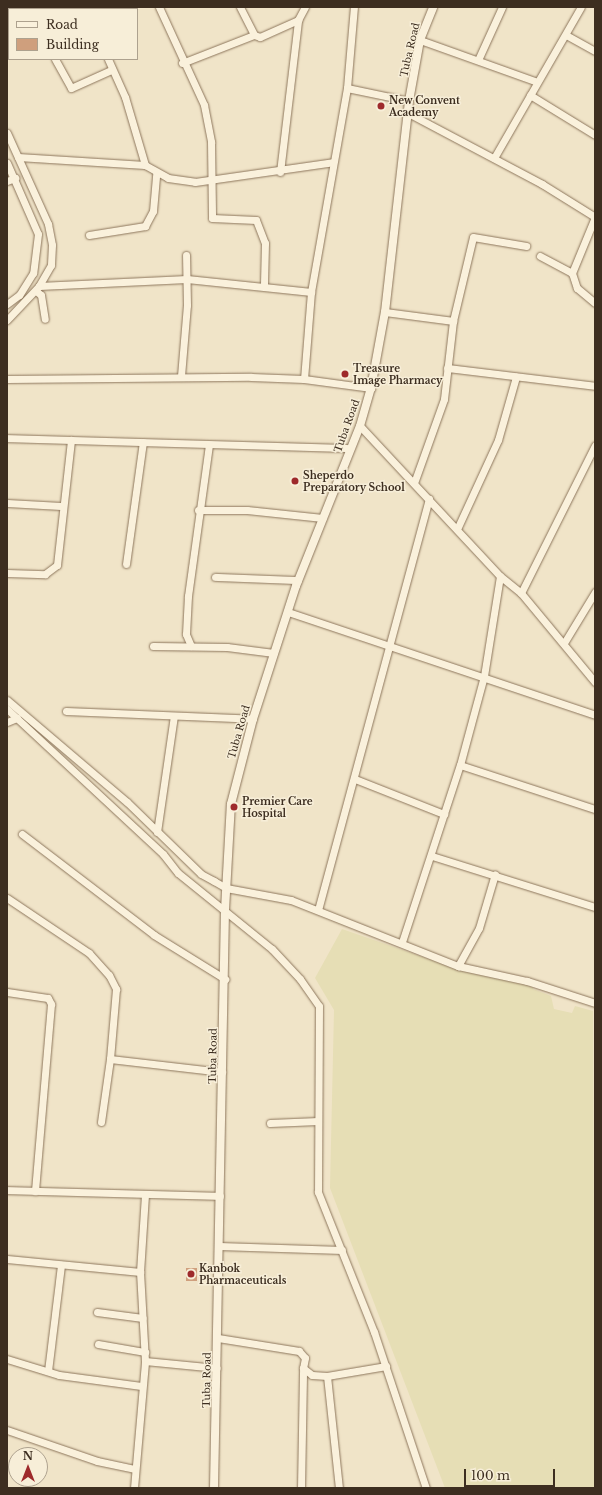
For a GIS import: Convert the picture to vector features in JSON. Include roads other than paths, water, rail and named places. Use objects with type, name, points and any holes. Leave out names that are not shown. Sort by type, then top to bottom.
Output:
[{"type":"street","points":[[159,7],[182,63],[204,105],[211,142],[211,180],[214,220],[253,218],[260,224],[265,243],[264,285]]},
{"type":"street","points":[[240,7],[254,35]]},
{"type":"street","points":[[280,172],[298,20],[305,7]]},
{"type":"street","points":[[304,379],[311,292],[347,88],[354,7]]},
{"type":"street","name":"Tuba Road","points":[[214,1488],[225,979],[225,910],[232,804],[254,719],[298,580],[360,426],[371,388],[385,312],[409,101],[420,40],[433,7]]},
{"type":"street","points":[[478,60],[502,7]]},
{"type":"street","points":[[494,158],[581,7]]},
{"type":"street","points":[[182,63],[254,35],[260,37],[298,20]]},
{"type":"street","points":[[566,35],[595,52]]},
{"type":"street","points":[[420,40],[537,82]]},
{"type":"street","points":[[56,60],[71,88],[111,70]]},
{"type":"street","points":[[108,60],[111,70],[125,97],[145,165]]},
{"type":"street","points":[[347,88],[409,101]]},
{"type":"street","points":[[530,95],[595,135]]},
{"type":"street","points":[[408,113],[494,158],[595,217],[572,272],[577,288],[595,303]]},
{"type":"street","points":[[7,133],[48,224],[52,245],[51,264],[38,289],[7,320]]},
{"type":"street","points":[[18,157],[145,165],[156,173],[196,182],[280,172],[333,162]]},
{"type":"street","points":[[7,163],[15,178],[38,234],[33,273],[19,295],[7,304]]},
{"type":"street","points":[[89,234],[145,226],[153,211],[156,173]]},
{"type":"street","points":[[7,181],[15,178]]},
{"type":"street","points":[[414,483],[444,399],[446,368],[453,321],[473,237],[526,246]]},
{"type":"street","points":[[181,376],[187,279],[186,255]]},
{"type":"street","points":[[540,256],[572,272]]},
{"type":"street","points":[[38,289],[187,279],[264,285],[311,292]]},
{"type":"street","points":[[38,289],[41,295],[45,319]]},
{"type":"street","points":[[385,312],[453,321]]},
{"type":"street","points":[[446,368],[595,386]]},
{"type":"street","points":[[7,379],[80,381],[181,376],[304,379],[371,388]]},
{"type":"street","points":[[458,527],[498,440],[516,377]]},
{"type":"street","points":[[360,426],[429,499],[458,527],[500,576],[521,593],[595,682]]},
{"type":"street","points":[[7,438],[350,448]]},
{"type":"street","points":[[7,573],[53,572],[57,565],[61,506],[70,440]]},
{"type":"street","points":[[126,564],[143,442]]},
{"type":"street","points":[[191,646],[186,634],[188,596],[198,510],[209,444]]},
{"type":"street","points":[[521,593],[595,445]]},
{"type":"street","points":[[318,910],[392,645],[429,499]]},
{"type":"street","points":[[7,503],[61,506]]},
{"type":"street","points":[[198,510],[248,510],[323,518]]},
{"type":"street","points":[[402,942],[432,856],[460,765],[484,676],[500,576]]},
{"type":"street","points":[[215,578],[298,580]]},
{"type":"street","points":[[564,643],[593,602],[595,592]]},
{"type":"street","points":[[288,612],[392,645],[595,715]]},
{"type":"street","points":[[153,646],[191,646],[274,652]]},
{"type":"street","points":[[7,700],[127,802],[201,874],[226,888],[270,894],[318,910],[402,942],[458,966],[527,981],[595,1003]]},
{"type":"street","points":[[7,709],[163,854],[178,873],[225,910],[288,964],[319,1006],[318,1192],[342,1250],[386,1366],[426,1488]]},
{"type":"street","points":[[66,711],[254,719]]},
{"type":"street","points":[[157,832],[174,716]]},
{"type":"street","points":[[7,722],[17,718]]},
{"type":"street","points":[[460,765],[595,809]]},
{"type":"street","points":[[354,779],[444,814]]},
{"type":"street","points":[[22,834],[154,936],[225,979]]},
{"type":"street","points":[[432,856],[496,874],[595,907]]},
{"type":"street","points":[[458,966],[479,928],[496,874]]},
{"type":"street","points":[[7,898],[89,953],[109,975],[116,989],[110,1059],[101,1122]]},
{"type":"street","points":[[7,992],[48,998],[51,1004],[35,1191]]},
{"type":"street","points":[[110,1059],[222,1072]]},
{"type":"street","points":[[270,1123],[318,1121]]},
{"type":"street","points":[[7,1190],[220,1196]]},
{"type":"street","points":[[134,1488],[134,1469],[141,1386],[145,1361],[140,1272],[145,1194]]},
{"type":"street","points":[[219,1246],[342,1250]]},
{"type":"street","points":[[7,1259],[140,1272]]},
{"type":"street","points":[[48,1371],[61,1265]]},
{"type":"street","points":[[97,1312],[143,1318]]},
{"type":"street","points":[[218,1338],[299,1351],[305,1358],[303,1368],[301,1488]]},
{"type":"street","points":[[98,1344],[145,1352]]},
{"type":"street","points":[[7,1359],[48,1371],[141,1386]]},
{"type":"street","points":[[145,1361],[217,1368]]},
{"type":"street","points":[[303,1368],[307,1373],[328,1376],[386,1366]]},
{"type":"street","points":[[328,1376],[340,1488]]},
{"type":"street","points":[[7,1430],[97,1461],[134,1469]]},
{"type":"place","name":"New Convent Academy","points":[[381,106]]},
{"type":"place","name":"Treasure Image Pharmacy","points":[[345,374]]},
{"type":"place","name":"Sheperdo Preparatory School","points":[[295,481]]},
{"type":"place","name":"Premier Care Hospital","points":[[234,807]]},
{"type":"place","name":"Kanbok Pharmaceuticals","points":[[191,1274]]}]
